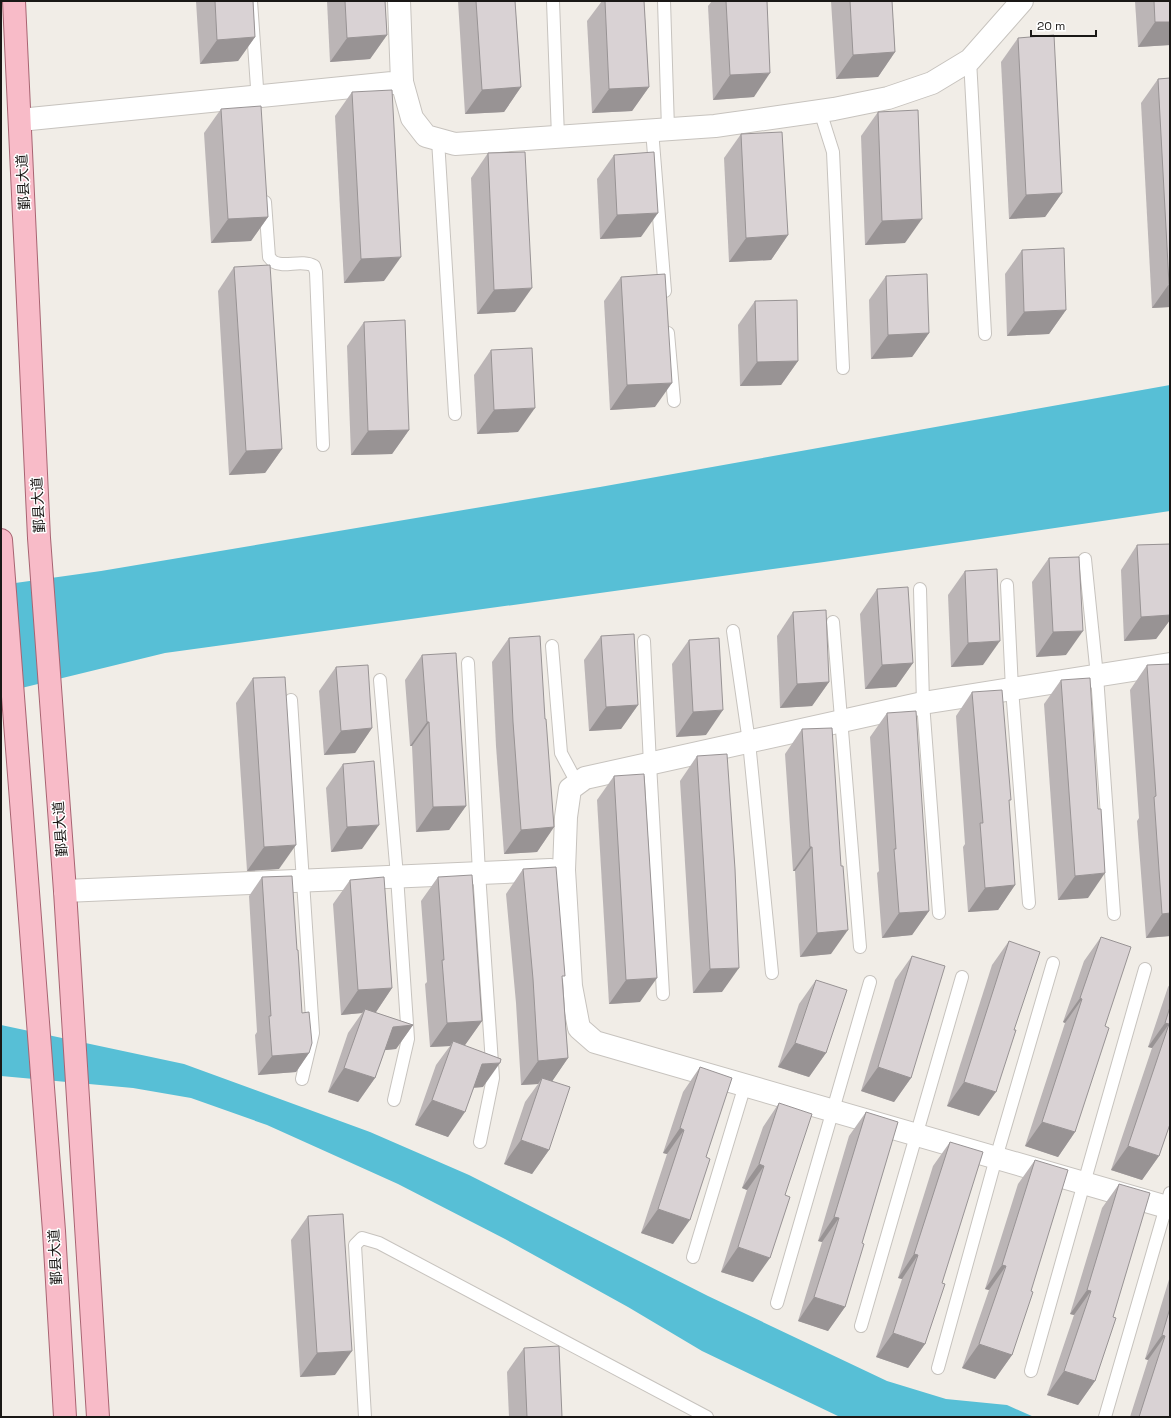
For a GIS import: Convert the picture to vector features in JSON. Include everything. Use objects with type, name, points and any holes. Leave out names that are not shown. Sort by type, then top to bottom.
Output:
[{"type":"main road","name":"鄞县大道","points":[[14,1],[39,538],[73,1009],[98,1417]]},
{"type":"main road","name":"鄞县大道","points":[[1,541],[54,1231],[64,1417]]},
{"type":"street","points":[[399,1],[402,82],[412,118],[426,136],[455,144],[716,126],[820,111],[888,98],[932,83],[970,60],[1022,1]]},
{"type":"street","points":[[20,120],[258,104],[402,82]]},
{"type":"street","points":[[1169,1203],[1084,1183],[595,1042],[579,1028],[571,986],[564,870],[566,817],[570,788],[585,778],[923,703],[1170,664]]},
{"type":"street","points":[[65,891],[564,870]]},
{"type":"lane","points":[[251,1],[258,104]]},
{"type":"lane","points":[[553,1],[558,137]]},
{"type":"lane","points":[[664,1],[660,130],[666,305]]},
{"type":"lane","points":[[970,60],[985,334]]},
{"type":"lane","points":[[820,111],[833,152],[843,368]]},
{"type":"lane","points":[[438,140],[455,414]]},
{"type":"lane","points":[[264,188],[269,257],[273,262],[281,264],[309,263],[314,266],[316,272],[324,445]]},
{"type":"lane","points":[[667,321],[674,401]]},
{"type":"lane","points":[[1085,559],[1097,676],[1114,914]]},
{"type":"lane","points":[[1007,585],[1012,689],[1029,903]]},
{"type":"lane","points":[[920,589],[923,703],[939,913]]},
{"type":"lane","points":[[833,622],[860,948]]},
{"type":"lane","points":[[733,632],[749,742],[772,973]]},
{"type":"lane","points":[[644,641],[663,994]]},
{"type":"lane","points":[[552,646],[561,753],[577,783]]},
{"type":"lane","points":[[468,663],[479,873],[493,1078],[480,1142]]},
{"type":"lane","points":[[380,680],[397,876],[408,1039],[394,1100]]},
{"type":"lane","points":[[292,700],[313,1033],[302,1079]]},
{"type":"lane","points":[[938,1368],[996,1158],[1053,963]]},
{"type":"lane","points":[[1031,1371],[1146,969]]},
{"type":"lane","points":[[861,1326],[962,977]]},
{"type":"lane","points":[[777,1302],[834,1111],[870,982]]},
{"type":"lane","points":[[693,1257],[745,1085]]},
{"type":"lane","points":[[1105,1417],[1169,1203]]},
{"type":"lane","points":[[365,1417],[354,1245],[362,1238],[379,1243],[707,1417]]},
{"type":"water","points":[[1170,385],[1170,511],[824,562],[165,653],[1,693],[1,585],[101,571],[600,487]]},
{"type":"water","points":[[1,1025],[184,1064],[370,1132],[469,1175],[708,1296],[887,1381],[946,1399],[1007,1405],[1034,1417],[840,1417],[702,1351],[628,1307],[505,1239],[398,1184],[267,1125],[191,1098],[133,1088],[1,1076]]},
{"type":"building","points":[[215,1],[253,1],[255,37],[217,40]]},
{"type":"building","points":[[345,1],[385,1],[387,35],[347,38]]},
{"type":"building","points":[[476,1],[515,1],[521,87],[482,90]]},
{"type":"building","points":[[605,1],[644,1],[649,87],[609,89]]},
{"type":"building","points":[[726,1],[767,1],[770,73],[730,75]]},
{"type":"building","points":[[850,1],[892,1],[895,52],[853,55]]},
{"type":"building","points":[[1154,1],[1170,1],[1170,22],[1155,22]]},
{"type":"building","points":[[1054,35],[1062,193],[1026,195],[1018,38]]},
{"type":"building","points":[[1170,78],[1170,284],[1169,284],[1158,79]]},
{"type":"building","points":[[392,90],[401,257],[361,259],[352,92]]},
{"type":"building","points":[[261,106],[268,217],[228,219],[221,109]]},
{"type":"building","points":[[918,110],[922,219],[882,221],[878,112]]},
{"type":"building","points":[[782,132],[788,235],[746,238],[741,134]]},
{"type":"building","points":[[525,152],[532,288],[494,290],[488,153]]},
{"type":"building","points":[[654,152],[658,213],[617,215],[614,155]]},
{"type":"building","points":[[1064,248],[1066,310],[1024,312],[1022,250]]},
{"type":"building","points":[[270,265],[282,449],[246,451],[234,267]]},
{"type":"building","points":[[665,274],[672,383],[627,385],[621,277]]},
{"type":"building","points":[[927,274],[929,333],[888,335],[886,276]]},
{"type":"building","points":[[797,300],[798,361],[757,362],[755,301]]},
{"type":"building","points":[[405,320],[409,430],[368,431],[364,322]]},
{"type":"building","points":[[532,348],[535,408],[494,410],[491,350]]},
{"type":"building","points":[[1170,544],[1170,615],[1141,617],[1137,545]]},
{"type":"building","points":[[1079,557],[1083,631],[1053,632],[1049,558]]},
{"type":"building","points":[[997,569],[1000,641],[968,643],[965,571]]},
{"type":"building","points":[[908,587],[913,663],[882,665],[877,589]]},
{"type":"building","points":[[826,610],[829,682],[797,684],[793,612]]},
{"type":"building","points":[[634,634],[638,705],[606,707],[601,636]]},
{"type":"building","points":[[540,636],[554,827],[521,830],[513,722],[509,638]]},
{"type":"building","points":[[719,638],[723,710],[693,712],[689,640]]},
{"type":"building","points":[[456,653],[466,806],[433,807],[429,722],[427,722],[422,655]]},
{"type":"building","points":[[1170,664],[1170,913],[1162,914],[1147,665]]},
{"type":"building","points":[[368,665],[372,728],[341,731],[336,667]]},
{"type":"building","points":[[285,677],[296,845],[264,847],[253,678]]},
{"type":"building","points":[[1090,678],[1098,809],[1101,809],[1105,873],[1075,876],[1061,680]]},
{"type":"building","points":[[1002,690],[1011,800],[1009,800],[1015,885],[985,888],[980,823],[983,823],[972,692]]},
{"type":"building","points":[[916,711],[929,911],[899,913],[887,713]]},
{"type":"building","points":[[832,728],[841,866],[843,866],[848,930],[817,933],[812,847],[810,847],[802,729]]},
{"type":"building","points":[[727,754],[735,869],[739,968],[710,969],[697,756]]},
{"type":"building","points":[[374,761],[379,825],[347,827],[343,764]]},
{"type":"building","points":[[644,774],[657,978],[626,980],[614,776]]},
{"type":"building","points":[[556,867],[565,976],[562,976],[568,1058],[538,1061],[533,979],[523,869]]},
{"type":"building","points":[[472,875],[482,1021],[447,1023],[438,877]]},
{"type":"building","points":[[292,876],[302,1013],[309,1012],[312,1043],[309,1053],[272,1056],[269,1016],[271,1016],[262,877]]},
{"type":"building","points":[[384,877],[392,988],[358,990],[350,880]]},
{"type":"building","points":[[1101,937],[1131,947],[1105,1026],[1109,1028],[1075,1132],[1042,1122],[1082,999],[1080,998]]},
{"type":"building","points":[[1009,941],[1040,952],[1014,1030],[1016,1030],[996,1092],[964,1082]]},
{"type":"building","points":[[912,956],[945,966],[911,1078],[878,1067]]},
{"type":"building","points":[[816,980],[847,990],[826,1053],[795,1043]]},
{"type":"building","points":[[1170,1007],[1170,1124],[1159,1156],[1128,1146],[1169,1024],[1165,1023]]},
{"type":"building","points":[[365,1009],[413,1025],[393,1027],[375,1078],[344,1068]]},
{"type":"building","points":[[453,1041],[501,1059],[500,1063],[482,1064],[465,1112],[432,1100]]},
{"type":"building","points":[[700,1067],[732,1078],[706,1157],[710,1159],[690,1220],[658,1209],[684,1130],[680,1128]]},
{"type":"building","points":[[542,1078],[570,1087],[549,1150],[521,1140]]},
{"type":"building","points":[[779,1103],[812,1114],[785,1195],[790,1197],[770,1258],[738,1247],[764,1166],[759,1164]]},
{"type":"building","points":[[866,1112],[898,1122],[862,1243],[864,1244],[845,1307],[814,1297],[839,1218],[834,1217]]},
{"type":"building","points":[[950,1142],[983,1152],[942,1283],[945,1284],[925,1344],[893,1333],[918,1255],[914,1254]]},
{"type":"building","points":[[1035,1160],[1068,1170],[1031,1291],[1033,1292],[1012,1355],[979,1344],[1006,1266],[1002,1265]]},
{"type":"building","points":[[1119,1184],[1150,1193],[1113,1317],[1116,1318],[1095,1381],[1064,1371],[1091,1291],[1087,1290]]},
{"type":"building","points":[[343,1214],[352,1351],[317,1353],[308,1216]]},
{"type":"building","points":[[1170,1308],[1170,1417],[1139,1417],[1165,1336],[1162,1335]]},
{"type":"building","points":[[559,1346],[562,1417],[527,1417],[524,1348]]}]
